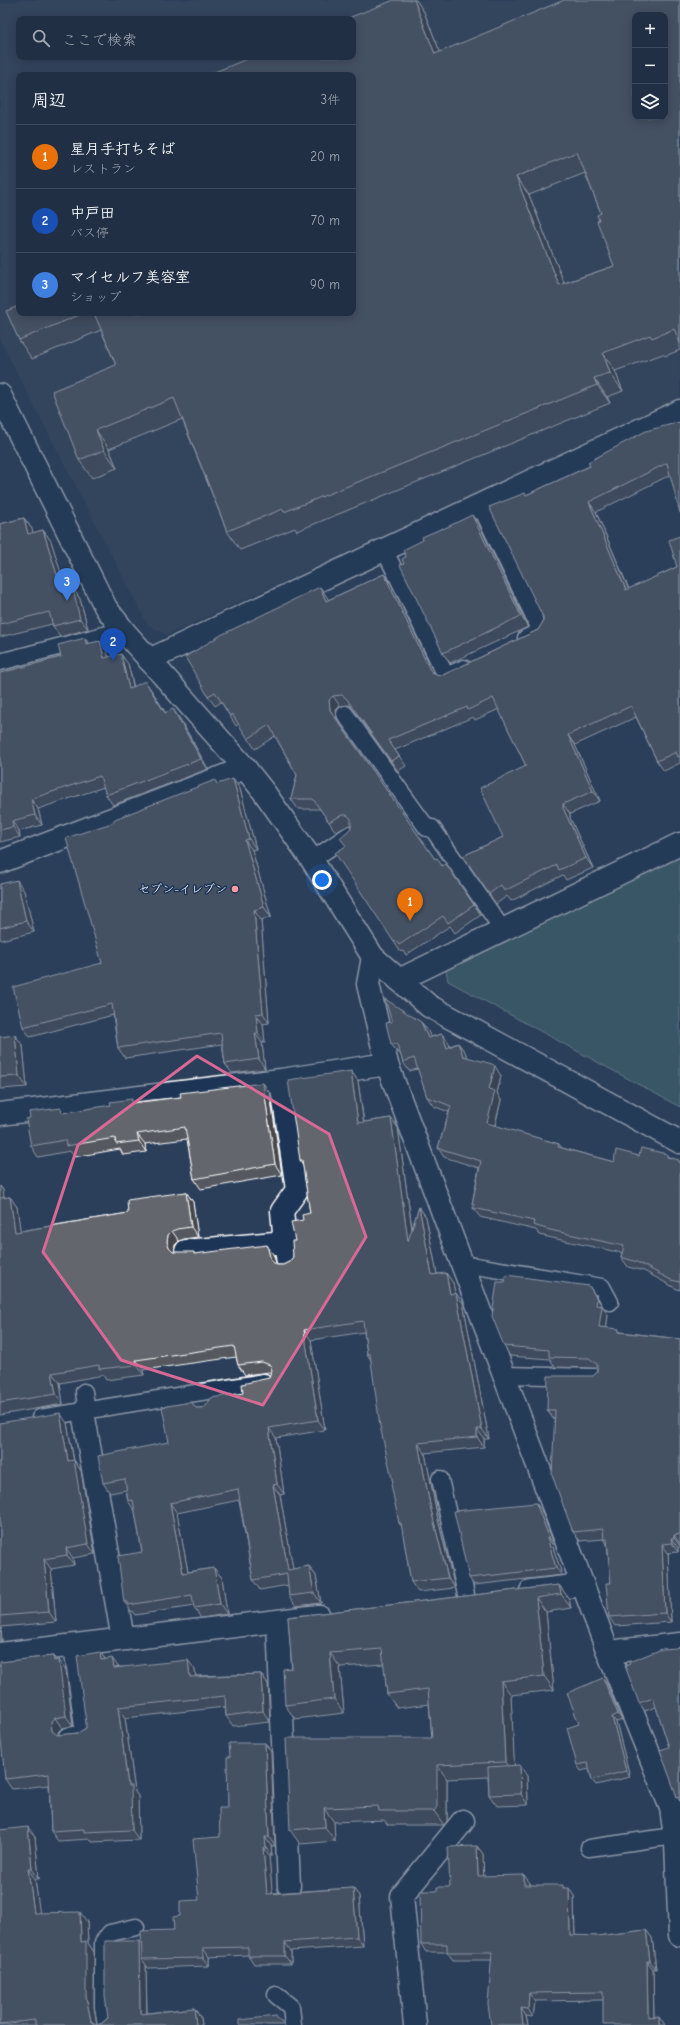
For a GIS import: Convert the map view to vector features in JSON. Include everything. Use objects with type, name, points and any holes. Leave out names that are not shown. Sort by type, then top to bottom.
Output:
[{"type":"street","points":[[0,395],[106,608],[149,660],[245,768],[312,860],[373,957],[429,1006],[680,1142]]},
{"type":"street","points":[[149,660],[680,411]]},
{"type":"street","points":[[0,862],[245,768]]},
{"type":"street","points":[[399,980],[680,844]]},
{"type":"street","points":[[373,957],[368,984],[387,1064],[461,1266],[582,1585],[671,1808],[677,1841],[680,1935]]},
{"type":"street","points":[[0,1114],[281,1080],[387,1064]]},
{"type":"street","points":[[281,1080],[297,1190],[282,1211],[284,1242],[288,1263]]},
{"type":"street","points":[[186,1251],[284,1242]]},
{"type":"street","points":[[85,1405],[123,1640]]},
{"type":"street","points":[[513,1593],[582,1585]]},
{"type":"street","points":[[443,1602],[490,1596]]},
{"type":"street","points":[[0,1654],[341,1614]]},
{"type":"street","points":[[278,1621],[289,1886]]},
{"type":"street","points":[[608,1652],[680,1644]]},
{"type":"street","points":[[415,2025],[402,1896],[463,1821]]},
{"type":"lane","points":[[480,505],[541,631],[514,644]]},
{"type":"lane","points":[[384,549],[446,676],[480,660]]},
{"type":"lane","points":[[0,662],[123,630]]},
{"type":"lane","points":[[345,714],[427,828],[432,828],[503,930]]},
{"type":"lane","points":[[312,860],[350,834]]},
{"type":"lane","points":[[461,1266],[476,1266],[602,1287],[610,1302]]},
{"type":"lane","points":[[503,1375],[595,1377]]},
{"type":"lane","points":[[23,1421],[85,1405],[204,1391],[270,1380]]},
{"type":"lane","points":[[204,1391],[207,1409]]},
{"type":"lane","points":[[440,1479],[467,1599]]},
{"type":"lane","points":[[67,1736],[84,1734],[72,1646]]},
{"type":"lane","points":[[589,1848],[677,1841]]},
{"type":"lane","points":[[106,2025],[103,2007],[103,1942],[110,1933],[136,1927]]},
{"type":"lane","points":[[276,1994],[291,2007],[293,2025]]},
{"type":"highlighted area","points":[[197,1056],[329,1134],[366,1237],[263,1405],[121,1360],[43,1252],[78,1145]]},
{"type":"shaded area","points":[[21,0],[680,0],[680,400],[167,635],[148,625],[0,340],[0,4]]},
{"type":"green space","points":[[680,850],[680,1107],[448,981],[445,965]]},
{"type":"building","points":[[394,0],[414,0],[435,54],[564,0],[680,0],[680,343],[674,329],[652,338],[650,335],[603,353],[610,373],[594,378],[597,385],[284,512],[283,509],[227,531],[174,398],[96,430],[104,450],[79,460],[52,391],[116,365],[95,316],[356,316],[356,72],[214,72],[244,60],[356,60],[356,16],[354,16]],"holes":[[[577,152],[601,213],[597,215],[599,220],[597,221],[614,266],[559,285],[516,177]]]},
{"type":"building","points":[[16,307],[16,316],[77,316],[19,340],[6,311]]},
{"type":"building","points":[[680,422],[680,513],[667,463],[589,502],[626,590],[677,567],[669,540],[680,536],[680,756],[678,757],[676,752],[657,761],[631,706],[568,735],[593,791],[563,804],[563,808],[586,858],[559,870],[557,865],[504,891],[501,885],[489,894],[463,856],[503,837],[480,788],[526,766],[493,698],[468,710],[467,707],[388,740],[399,756],[391,761],[346,698],[342,695],[333,696],[329,700],[330,710],[435,859],[437,858],[442,866],[446,864],[474,905],[448,923],[443,916],[399,945],[396,941],[394,942],[335,853],[346,846],[340,838],[351,828],[351,819],[347,815],[342,815],[329,822],[313,799],[291,799],[297,775],[269,725],[248,739],[232,714],[230,716],[215,692],[208,696],[185,657],[221,635],[320,587],[326,601],[384,574],[430,670],[434,674],[443,675],[538,630],[543,622],[543,617],[489,507],[525,493],[526,495],[590,466],[588,462],[646,431]]},
{"type":"building","points":[[472,515],[521,616],[443,653],[400,565],[404,564],[402,559],[406,557],[403,550],[423,540],[422,537]]},
{"type":"building","points":[[24,518],[28,534],[43,530],[57,575],[64,573],[68,589],[73,588],[80,619],[53,626],[49,612],[0,624],[0,524]]},
{"type":"building","points":[[85,638],[86,644],[100,641],[104,658],[121,654],[129,689],[145,681],[165,713],[173,709],[201,759],[106,795],[100,776],[31,799],[35,815],[12,821],[13,827],[0,830],[0,673],[61,657],[58,645]]},
{"type":"building","points":[[233,779],[249,839],[245,840],[264,907],[254,910],[263,1013],[256,1014],[258,1033],[255,1033],[259,1059],[225,1064],[221,1033],[118,1048],[112,1004],[23,1027],[13,987],[102,963],[66,838],[112,823],[115,819],[215,780],[217,784]]},
{"type":"building","points":[[17,880],[26,921],[0,928],[0,884]]},
{"type":"building","points":[[385,999],[421,1022],[428,1038],[442,1034],[447,1048],[458,1043],[463,1056],[495,1066],[489,1089],[495,1091],[487,1123],[559,1144],[558,1147],[614,1162],[616,1150],[639,1156],[641,1148],[667,1154],[667,1157],[679,1160],[680,1282],[671,1280],[637,1262],[621,1257],[624,1246],[550,1230],[533,1225],[534,1221],[473,1208],[474,1204],[472,1204],[481,1161],[438,1148],[451,1106],[427,1097],[414,1058],[403,1062],[397,1044],[391,1044],[386,1023],[392,1022]]},
{"type":"building","points":[[15,1035],[19,1076],[0,1077],[0,1037]]},
{"type":"building","points":[[351,1071],[358,1123],[391,1118],[408,1241],[419,1207],[432,1275],[446,1273],[450,1294],[456,1293],[482,1429],[477,1429],[477,1437],[418,1443],[431,1510],[448,1578],[411,1582],[401,1523],[399,1523],[391,1484],[393,1483],[380,1426],[370,1354],[367,1354],[363,1321],[304,1330],[318,1420],[269,1428],[277,1484],[273,1485],[288,1570],[309,1566],[314,1593],[289,1596],[287,1574],[253,1580],[238,1489],[170,1503],[183,1573],[214,1568],[220,1604],[194,1608],[192,1595],[128,1605],[128,1602],[124,1602],[118,1556],[142,1552],[133,1500],[128,1501],[125,1479],[103,1483],[98,1456],[169,1442],[162,1407],[191,1402],[196,1408],[202,1408],[206,1406],[211,1398],[243,1393],[242,1384],[269,1378],[272,1370],[270,1365],[262,1362],[238,1365],[234,1346],[136,1360],[137,1365],[99,1369],[99,1365],[52,1373],[56,1394],[0,1403],[0,1198],[10,1197],[15,1232],[128,1213],[127,1200],[186,1192],[191,1227],[177,1229],[168,1235],[167,1242],[169,1248],[173,1252],[194,1252],[194,1254],[267,1245],[271,1261],[277,1265],[283,1265],[289,1262],[293,1257],[292,1241],[295,1241],[291,1222],[303,1220],[302,1215],[310,1213],[302,1160],[300,1160],[288,1080]]},
{"type":"building","points":[[263,1083],[275,1164],[194,1179],[185,1127],[137,1134],[139,1141],[116,1144],[115,1138],[66,1146],[65,1140],[31,1146],[26,1119],[30,1118],[29,1112],[61,1108],[62,1113],[111,1105],[110,1102],[132,1099],[132,1103],[181,1097],[180,1093]]},
{"type":"building","points":[[506,1275],[589,1286],[597,1299],[596,1305],[602,1306],[599,1327],[619,1329],[619,1332],[680,1339],[680,1534],[674,1535],[674,1538],[671,1538],[672,1543],[662,1544],[665,1613],[609,1617],[606,1583],[611,1583],[607,1539],[604,1539],[603,1529],[573,1532],[552,1475],[555,1410],[547,1410],[548,1376],[593,1376],[597,1372],[597,1364],[589,1358],[549,1357],[549,1350],[504,1346],[492,1316],[497,1282],[505,1282]]},
{"type":"building","points":[[60,1413],[68,1461],[74,1460],[88,1544],[66,1548],[67,1555],[44,1559],[49,1612],[0,1616],[0,1423]]},
{"type":"building","points":[[536,1503],[549,1537],[547,1537],[556,1568],[469,1578],[454,1511]]},
{"type":"building","points":[[559,1585],[561,1594],[536,1598],[544,1676],[501,1681],[505,1762],[437,1765],[437,1807],[434,1811],[379,1811],[378,1806],[324,1808],[325,1827],[290,1830],[286,1738],[432,1738],[428,1689],[387,1694],[382,1649],[330,1653],[334,1699],[285,1705],[283,1669],[292,1668],[288,1617]]},
{"type":"building","points":[[680,1646],[680,1797],[677,1797],[660,1750],[669,1747],[653,1698],[639,1703],[625,1666],[630,1664],[629,1662],[662,1649],[676,1648]]},
{"type":"building","points":[[100,1652],[101,1660],[112,1658],[114,1668],[188,1660],[190,1677],[261,1674],[263,1711],[226,1716],[225,1696],[118,1707],[128,1786],[131,1786],[132,1830],[84,1832],[84,1829],[51,1831],[49,1774],[5,1779],[0,1731],[0,1662],[53,1656],[54,1661],[59,1660],[66,1716],[55,1718],[51,1722],[52,1731],[57,1735],[78,1733],[86,1728],[86,1723],[77,1656]]},
{"type":"building","points":[[603,1678],[618,1714],[612,1717],[626,1771],[592,1780],[588,1763],[577,1765],[567,1728],[579,1724],[567,1693]]},
{"type":"building","points":[[229,1743],[265,1743],[269,1837],[265,1837],[266,1848],[263,1848],[267,1894],[353,1888],[357,1937],[285,1942],[285,1956],[248,1956],[248,1947],[203,1948],[203,1958],[142,1959],[141,1931],[174,1930],[173,1917],[180,1916],[180,1901],[199,1900],[193,1839],[220,1837],[219,1808],[228,1808],[227,1757],[230,1757]]},
{"type":"building","points":[[520,1765],[521,1794],[489,1795],[488,1767]]},
{"type":"building","points":[[28,1827],[32,1869],[28,1869],[34,1913],[80,1912],[81,1942],[86,1941],[86,1997],[91,2021],[95,2024],[101,2024],[108,2018],[105,1996],[105,1941],[139,1941],[140,2014],[194,2008],[196,2025],[35,2025],[35,2020],[0,2024],[0,1830]]},
{"type":"building","points":[[477,1846],[478,1876],[524,1875],[524,1885],[563,1885],[563,1888],[569,1888],[570,1935],[597,1936],[646,1930],[650,1961],[647,1961],[648,2017],[659,2016],[659,2025],[603,2025],[603,1992],[529,1993],[528,2009],[521,2008],[523,2025],[491,2025],[488,2004],[492,1952],[447,1952],[447,1944],[421,1944],[420,1891],[437,1891],[437,1887],[450,1887],[448,1847]]},
{"type":"building","points":[[276,2016],[278,2020],[283,2023],[283,2025],[240,2025],[240,2020]]},
{"type":"place","name":"マイセルフ美容室","points":[[67,601]]},
{"type":"place","name":"中戸田","points":[[113,661]]},
{"type":"place","name":"セブン-イレブン","points":[[235,889]]},
{"type":"place","name":"星月手打ちそば","points":[[410,921]]}]
